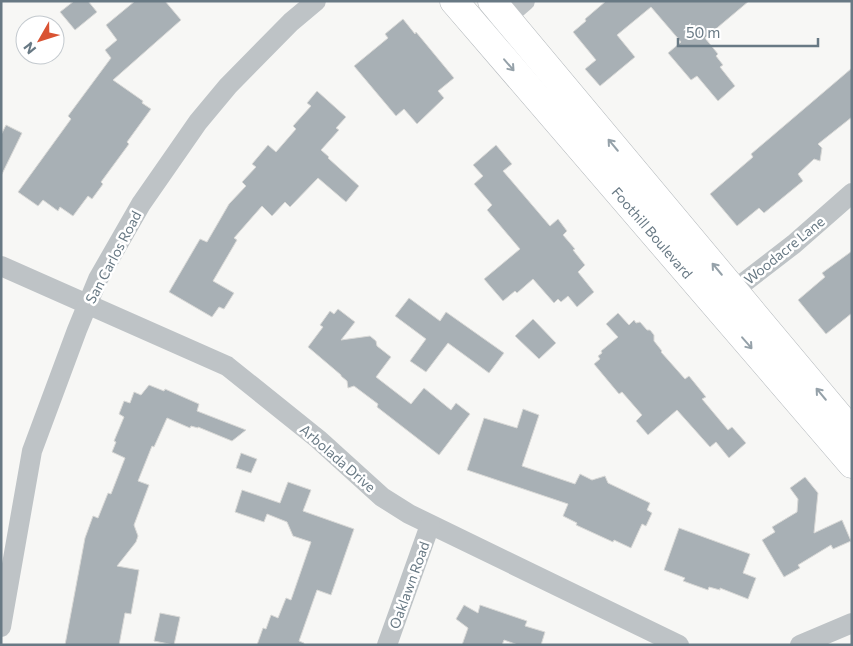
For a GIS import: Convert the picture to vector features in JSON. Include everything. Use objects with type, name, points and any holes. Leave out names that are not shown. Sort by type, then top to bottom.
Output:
[{"type":"main road","name":"Foothill Boulevard","points":[[454,1],[725,298],[852,432]]},
{"type":"main road","name":"Foothill Boulevard","points":[[508,7],[725,298],[852,464]]},
{"type":"street","name":"San Carlos Road","points":[[1,627],[32,451],[86,305],[98,279],[141,204],[198,122],[228,86],[291,22],[316,1]]},
{"type":"street","points":[[484,36],[508,7]]},
{"type":"street","name":"Woodacre Lane","points":[[725,298],[794,244],[852,193]]},
{"type":"street","name":"Arbolada Drive","points":[[1,266],[227,366],[318,439],[382,496],[409,514],[679,645]]},
{"type":"street","name":"Oaklawn Road","points":[[387,645],[430,525]]},
{"type":"street","points":[[800,645],[852,623]]},
{"type":"building","points":[[74,1],[88,1],[97,12],[75,30],[65,18],[65,15],[60,12]]},
{"type":"building","points":[[135,1],[165,1],[181,20],[113,80],[143,101],[142,103],[151,109],[127,142],[129,144],[101,182],[103,184],[92,199],[88,196],[73,216],[60,207],[58,211],[43,200],[38,206],[18,192],[71,119],[68,116],[111,58],[105,50],[117,40],[106,25]]},
{"type":"building","points":[[606,1],[749,1],[705,38],[718,54],[716,56],[723,65],[720,67],[735,86],[718,101],[697,76],[691,80],[668,53],[681,42],[651,7],[617,35],[635,57],[600,86],[585,69],[596,60],[573,32]]},
{"type":"building","points":[[403,19],[454,78],[438,91],[444,98],[417,124],[404,109],[396,116],[354,66],[388,38],[385,34]]},
{"type":"building","points":[[852,68],[852,117],[818,144],[822,148],[820,161],[814,159],[798,174],[803,181],[764,213],[759,208],[737,226],[710,194],[753,157],[751,154]]},
{"type":"building","points":[[317,91],[346,117],[336,128],[339,130],[321,150],[359,186],[346,202],[318,178],[290,207],[285,202],[272,216],[262,206],[234,238],[237,240],[213,281],[234,293],[224,309],[219,307],[212,317],[169,292],[200,239],[207,242],[229,204],[246,186],[242,182],[256,167],[252,164],[268,145],[276,152],[296,129],[293,126],[311,106],[307,103]]},
{"type":"building","points":[[6,125],[22,133],[1,176],[1,135]]},
{"type":"building","points":[[496,145],[512,164],[503,171],[550,226],[558,219],[567,231],[563,235],[585,265],[578,272],[594,292],[577,307],[568,296],[561,302],[558,299],[554,303],[533,279],[517,293],[515,291],[503,301],[484,279],[520,249],[487,210],[492,205],[474,184],[483,176],[473,165]]},
{"type":"building","points":[[852,251],[852,313],[826,334],[798,300],[825,277],[822,273]]},
{"type":"building","points":[[409,298],[440,321],[446,312],[504,353],[489,373],[448,343],[426,372],[410,361],[426,339],[395,316]]},
{"type":"building","points":[[338,309],[355,322],[341,340],[370,336],[376,341],[377,346],[391,357],[376,377],[411,404],[424,388],[451,410],[456,403],[470,414],[439,455],[377,407],[378,404],[354,386],[348,388],[347,381],[308,347],[323,327],[320,325],[330,311],[334,314]]},
{"type":"building","points":[[618,313],[629,325],[634,320],[636,323],[640,322],[647,330],[650,330],[661,352],[685,379],[689,376],[706,397],[702,399],[728,430],[732,427],[746,443],[729,458],[716,442],[710,447],[677,410],[648,435],[636,421],[642,415],[622,392],[619,394],[594,364],[600,359],[598,356],[602,353],[601,351],[618,337],[606,324]]},
{"type":"building","points":[[533,319],[556,343],[539,359],[515,336]]},
{"type":"building","points":[[149,385],[164,391],[165,389],[199,404],[197,411],[246,430],[232,441],[198,427],[191,426],[190,428],[167,418],[154,447],[152,446],[138,481],[149,485],[134,525],[138,536],[136,542],[117,566],[139,570],[131,614],[125,613],[119,645],[65,645],[85,538],[93,516],[98,518],[108,493],[111,494],[125,458],[112,452],[116,442],[114,441],[124,417],[119,414],[124,401],[130,403],[134,392],[141,395]]},
{"type":"building","points":[[523,409],[539,415],[522,466],[575,484],[580,474],[592,480],[605,476],[608,483],[650,503],[647,510],[652,513],[646,526],[642,524],[631,548],[576,525],[577,523],[563,516],[568,504],[467,470],[484,418],[517,428]]},
{"type":"building","points":[[241,453],[257,459],[251,473],[236,468]]},
{"type":"building","points":[[805,477],[818,493],[814,533],[842,520],[851,541],[833,549],[831,545],[798,565],[800,568],[784,577],[762,540],[775,532],[772,527],[797,512],[798,499],[790,488]]},
{"type":"building","points":[[288,482],[311,490],[303,511],[354,529],[331,595],[317,590],[299,641],[304,643],[304,645],[257,645],[263,628],[266,629],[271,615],[278,618],[286,598],[291,600],[311,542],[293,536],[287,522],[267,514],[264,522],[235,512],[242,490],[280,503]]},
{"type":"building","points":[[679,528],[750,554],[743,573],[756,578],[748,599],[720,588],[720,590],[709,587],[708,590],[683,581],[685,578],[664,570]]},
{"type":"building","points":[[464,605],[478,613],[480,605],[527,621],[525,626],[545,632],[541,645],[518,645],[504,640],[502,645],[462,645],[468,628],[456,619]]},
{"type":"building","points":[[160,613],[180,617],[174,645],[154,641]]}]
